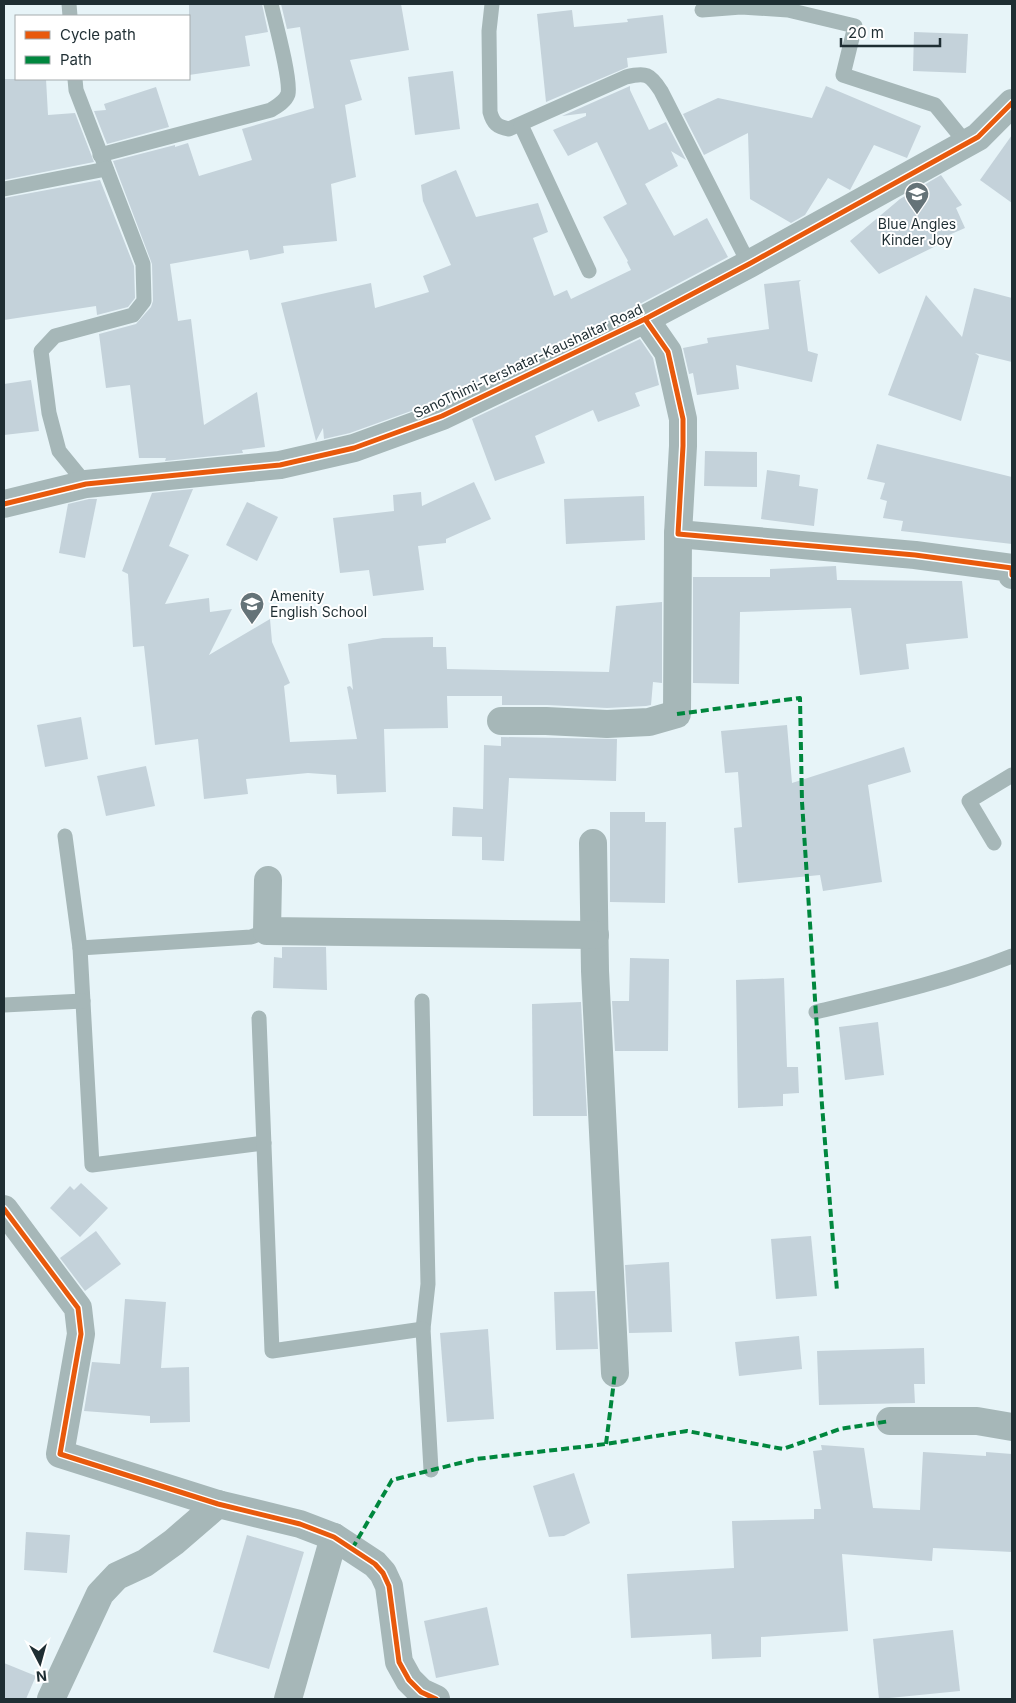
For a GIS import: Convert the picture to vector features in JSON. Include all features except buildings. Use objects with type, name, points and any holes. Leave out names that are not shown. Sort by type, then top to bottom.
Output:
[{"type":"street","name":"SanoThimi-Tershatar-Kaushaltar Road","points":[[4,504],[86,484],[280,465],[354,448],[442,416],[645,319],[749,264],[978,137],[1012,103]]},
{"type":"street","points":[[501,721],[607,724],[649,722],[677,714],[678,534],[683,419],[668,352],[645,319]]},
{"type":"street","points":[[678,534],[915,555],[1012,568],[1012,575]]},
{"type":"street","points":[[593,843],[595,935],[615,1373]]},
{"type":"street","points":[[268,880],[267,931],[595,935]]},
{"type":"street","points":[[4,1209],[78,1308],[81,1334],[60,1454],[218,1504],[300,1524],[334,1537],[375,1564],[383,1573],[389,1586],[399,1662],[409,1680],[421,1692],[436,1699]]},
{"type":"street","points":[[890,1421],[977,1421],[1012,1427]]},
{"type":"street","points":[[51,1699],[100,1594],[109,1583],[116,1576],[145,1562],[167,1547],[218,1504]]},
{"type":"street","points":[[288,1699],[334,1537]]},
{"type":"lane","points":[[100,155],[271,110],[283,102],[288,94],[288,78],[271,4]]},
{"type":"lane","points":[[492,4],[489,31],[490,112],[493,122],[500,127],[509,129],[626,77],[640,73],[652,77],[661,91],[749,264]]},
{"type":"lane","points":[[702,10],[741,7],[788,10],[855,26],[843,75],[935,105],[966,143]]},
{"type":"lane","points":[[75,80],[76,90],[143,264],[144,302],[133,315],[55,336],[41,351],[49,413],[59,451],[86,484]]},
{"type":"lane","points":[[520,125],[589,271]]},
{"type":"lane","points":[[4,189],[106,169]]},
{"type":"lane","points":[[994,843],[969,801],[1012,775]]},
{"type":"lane","points":[[65,836],[80,948],[92,1165],[264,1143]]},
{"type":"lane","points":[[80,948],[251,937],[267,931]]},
{"type":"lane","points":[[816,1012],[897,993],[982,968],[1012,956]]},
{"type":"lane","points":[[4,1005],[83,1001]]},
{"type":"lane","points":[[422,1001],[428,1284],[423,1329],[431,1470]]},
{"type":"lane","points":[[259,1018],[272,1351],[423,1329]]},
{"type":"marked path","points":[[677,714],[800,698],[802,802],[822,1105],[837,1291]]},
{"type":"marked path","points":[[606,1444],[615,1373]]},
{"type":"marked path","points":[[352,1549],[392,1480],[476,1459],[606,1444],[687,1431],[783,1449],[840,1429],[890,1421]]},
{"type":"cycle path","points":[[4,504],[86,484],[280,465],[354,448],[442,416],[645,319],[749,264],[978,137],[1012,103]]},
{"type":"cycle path","points":[[645,319],[668,352],[683,419],[678,534],[915,555],[1012,568],[1012,575]]},
{"type":"cycle path","points":[[4,1209],[78,1308],[81,1334],[60,1454],[218,1504],[300,1524],[334,1537],[375,1564],[383,1573],[389,1586],[399,1662],[409,1680],[421,1692],[436,1699]]},
{"type":"place","name":"Blue Angles Kinder Joy","points":[[917,215]]},
{"type":"place","name":"Amenity English School","points":[[252,625]]}]
